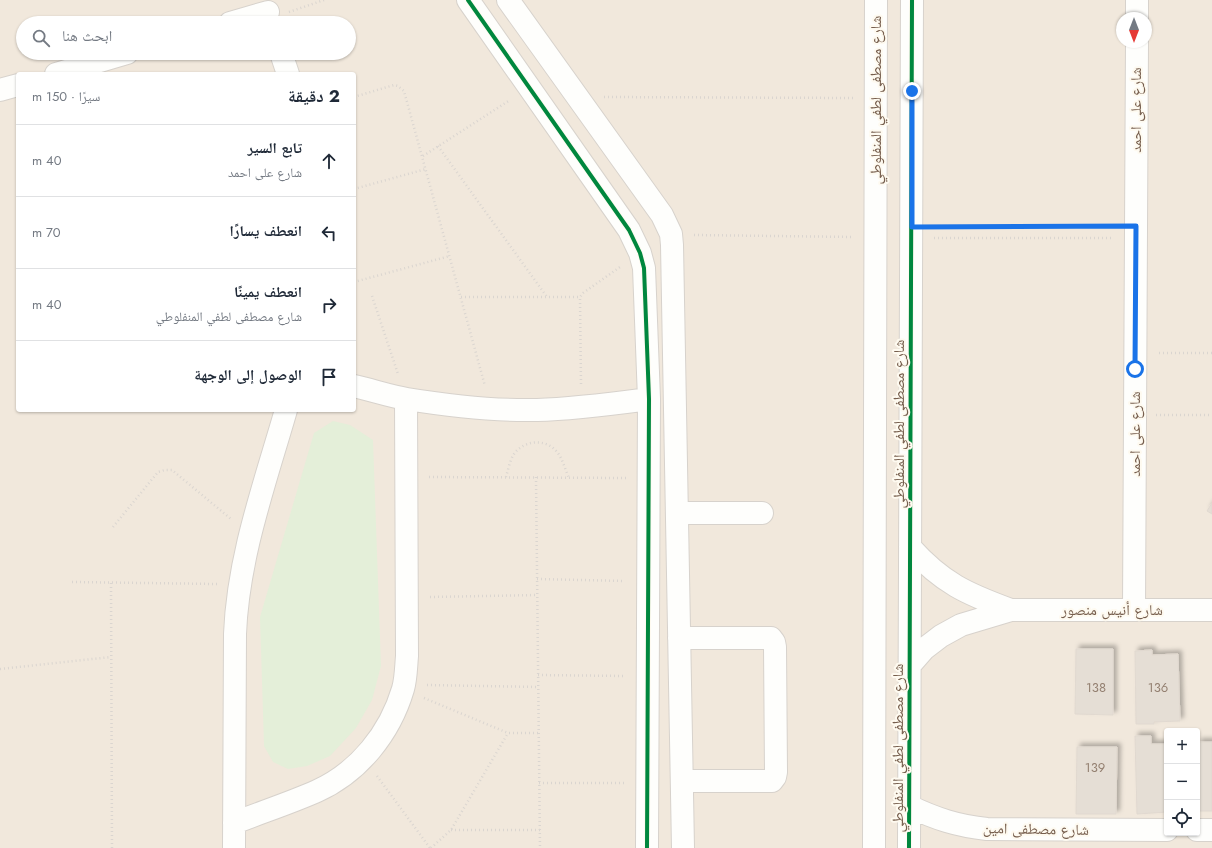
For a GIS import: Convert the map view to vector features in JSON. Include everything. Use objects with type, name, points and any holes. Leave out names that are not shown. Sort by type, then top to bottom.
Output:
[{"type":"street","points":[[468,0],[629,230],[640,253],[644,268],[649,399],[647,848]]},
{"type":"street","points":[[508,0],[662,215],[671,234],[675,375],[683,848]]},
{"type":"street","name":"شارع مصطفى لطفي المنفلوطي","points":[[874,848],[876,0]]},
{"type":"street","name":"شارع مصطفى لطفي المنفلوطي","points":[[910,848],[912,0]]},
{"type":"street","points":[[1137,0],[1137,12]]},
{"type":"street","points":[[257,16],[268,13]]},
{"type":"street","name":"شارع على احمد","points":[[1134,610],[1137,48]]},
{"type":"street","points":[[63,72],[103,60]]},
{"type":"street","points":[[283,60],[287,72]]},
{"type":"street","points":[[0,90],[16,86]]},
{"type":"street","points":[[648,375],[675,375]]},
{"type":"street","points":[[356,386],[406,399],[491,409],[537,410],[582,408],[649,399]]},
{"type":"street","points":[[234,823],[318,791],[342,776],[364,758],[381,738],[394,714],[403,686],[407,656],[406,399]]},
{"type":"street","points":[[234,848],[235,634],[239,584],[250,534],[285,412]]},
{"type":"street","points":[[677,513],[762,513]]},
{"type":"street","name":"شارع أنيس منصور","points":[[910,547],[926,565],[964,592],[1011,610]]},
{"type":"street","points":[[875,570],[910,570]]},
{"type":"street","name":"شارع أنيس منصور","points":[[910,665],[924,649],[935,640],[961,624],[1011,610],[1212,610]]},
{"type":"street","points":[[679,638],[771,638],[775,646],[775,777],[772,781],[682,781]]},
{"type":"street","name":"شارع مصطفى امين","points":[[910,806],[947,822],[967,827],[987,829],[1164,830]]},
{"type":"street","points":[[1200,830],[1212,830]]},
{"type":"path","points":[[268,13],[324,0]]},
{"type":"path","points":[[356,96],[394,85],[402,88],[404,91],[491,409]]},
{"type":"path","points":[[423,156],[529,88]]},
{"type":"path","points":[[577,96],[876,98]]},
{"type":"path","points":[[438,146],[547,297]]},
{"type":"path","points":[[356,189],[426,169]]},
{"type":"path","points":[[912,233],[1136,232]]},
{"type":"path","points":[[912,233],[1136,232]]},
{"type":"path","points":[[671,234],[876,237]]},
{"type":"path","points":[[582,408],[580,297],[583,293],[640,253]]},
{"type":"path","points":[[356,281],[450,256]]},
{"type":"path","points":[[372,296],[406,399]]},
{"type":"path","points":[[461,297],[580,297]]},
{"type":"path","points":[[1135,353],[1212,353]]},
{"type":"path","points":[[1135,415],[1212,415]]},
{"type":"path","points":[[506,477],[513,455],[520,448],[529,443],[540,442],[557,452],[569,478]]},
{"type":"path","points":[[113,528],[158,472],[172,470],[250,534]]},
{"type":"path","points":[[406,477],[648,478]]},
{"type":"path","points":[[536,477],[540,848]]},
{"type":"path","points":[[537,579],[648,581]]},
{"type":"path","points":[[72,582],[239,584]]},
{"type":"path","points":[[111,583],[112,848]]},
{"type":"path","points":[[407,598],[537,595]]},
{"type":"path","points":[[0,669],[111,657]]},
{"type":"path","points":[[538,675],[647,677]]},
{"type":"path","points":[[403,686],[538,688]]},
{"type":"path","points":[[403,686],[508,733],[539,733]]},
{"type":"path","points":[[364,758],[430,848],[451,830],[508,733]]},
{"type":"path","points":[[539,783],[647,783]]},
{"type":"path","points":[[451,830],[540,830]]},
{"type":"shaded area","points":[[0,0],[1212,0],[1212,848],[0,848]]},
{"type":"green space","points":[[333,421],[350,425],[373,440],[381,666],[372,700],[356,728],[330,756],[307,766],[288,769],[273,762],[264,746],[260,617],[314,433]]},
{"type":"building","points":[[1212,503],[1212,514],[1207,511]]},
{"type":"building","points":[[1076,649],[1113,649],[1113,715],[1075,714]]},
{"type":"building","points":[[1152,650],[1152,655],[1178,654],[1180,721],[1154,722],[1154,724],[1136,724],[1135,651]]},
{"type":"building","points":[[1135,736],[1151,736],[1151,744],[1164,744],[1164,812],[1137,814]]},
{"type":"building","points":[[1200,742],[1212,742],[1212,811],[1200,811]]},
{"type":"building","points":[[1077,747],[1117,747],[1116,814],[1076,814]]},
{"type":"cycle path","points":[[468,0],[629,230],[640,253],[644,268],[649,399],[647,848]]},
{"type":"cycle path","points":[[909,848],[912,0]]},
{"type":"route","points":[[912,91],[912,227],[1136,226],[1135,369]]}]
